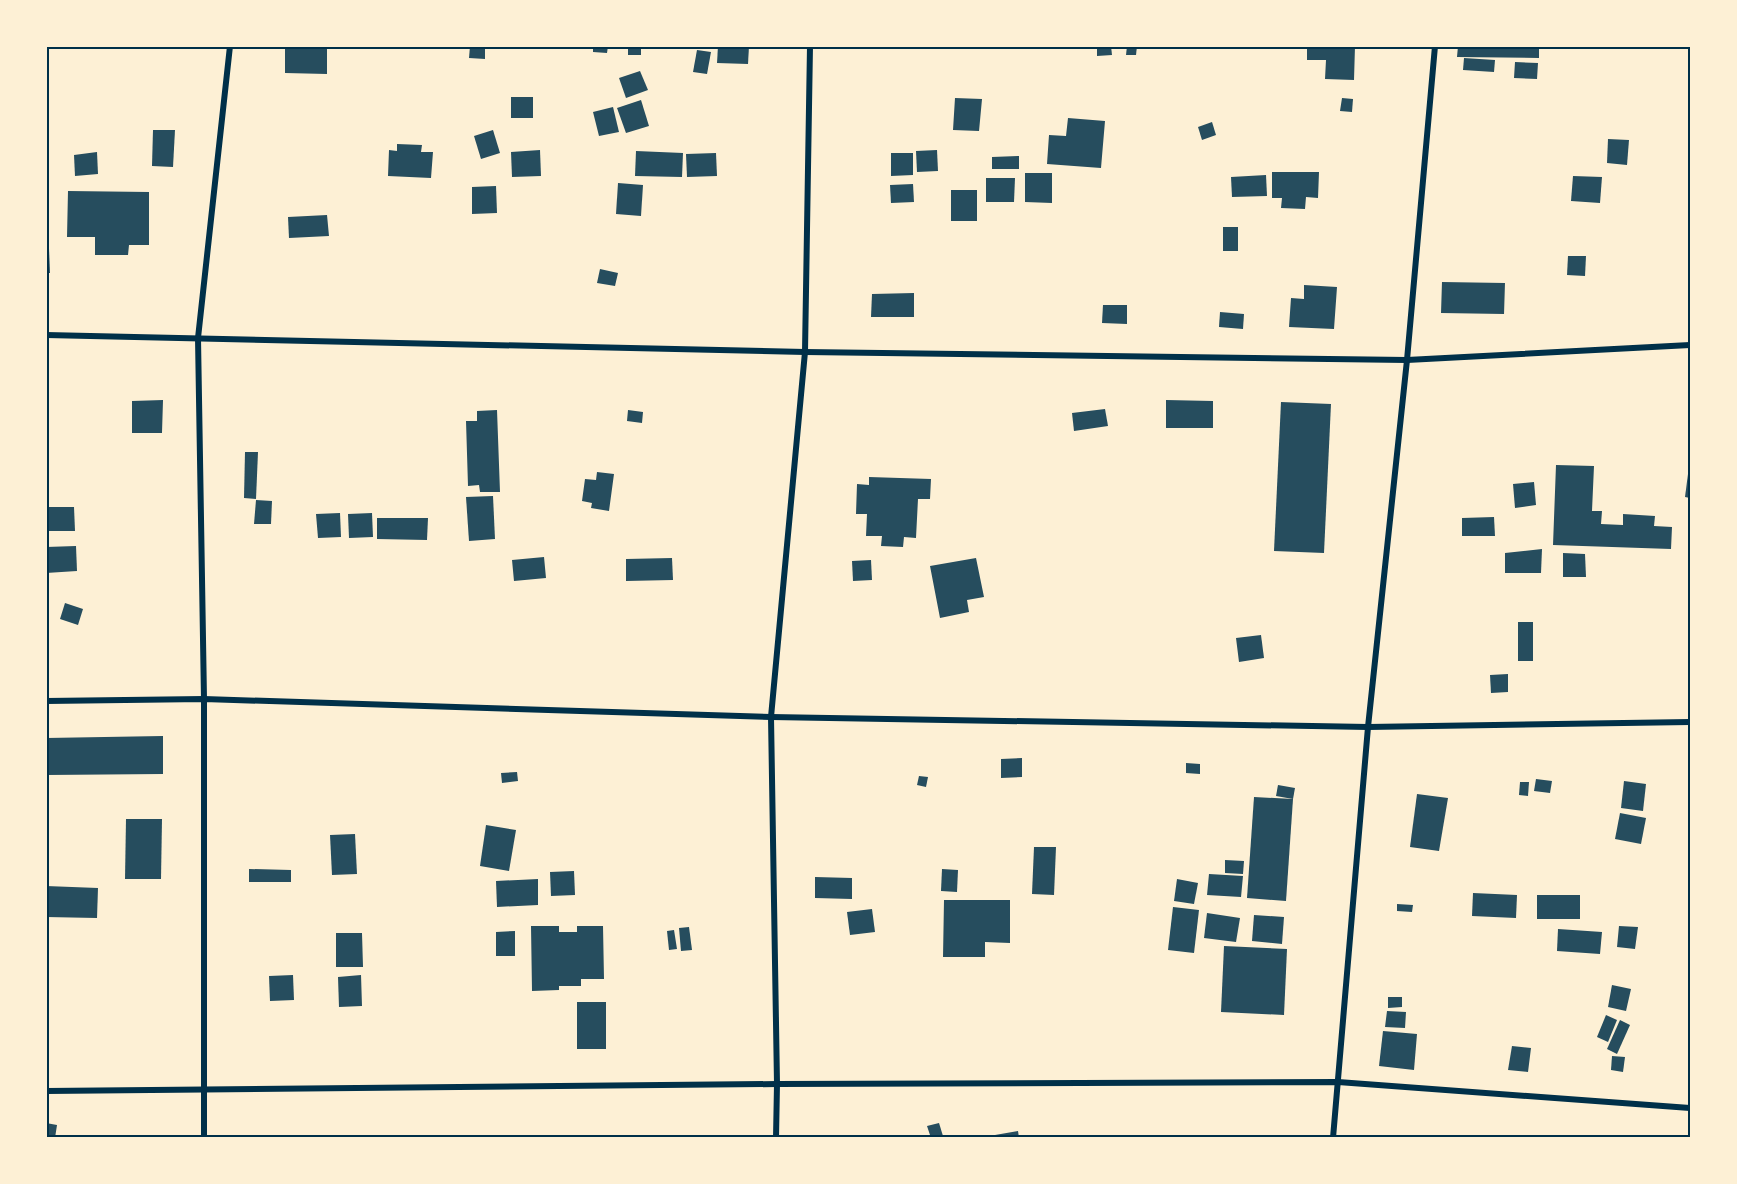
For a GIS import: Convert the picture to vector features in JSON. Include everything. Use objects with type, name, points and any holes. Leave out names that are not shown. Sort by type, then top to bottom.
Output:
[{"type":"street","points":[[204,1137],[202,1089],[204,699],[198,338],[230,46]]},
{"type":"street","points":[[776,1137],[771,717],[806,352],[810,46]]},
{"type":"street","points":[[1333,1137],[1368,727],[1407,360],[1435,46]]},
{"type":"street","points":[[46,335],[806,352],[1407,360],[1690,345]]},
{"type":"street","points":[[46,701],[204,699],[771,717],[1368,727],[1690,722]]},
{"type":"street","points":[[46,1091],[777,1084],[1338,1082],[1690,1108]]},
{"type":"building","points":[[470,46],[485,46],[485,59],[469,58]]},
{"type":"building","points":[[593,46],[608,46],[607,53],[593,52]]},
{"type":"building","points":[[628,46],[641,46],[641,55],[628,55]]},
{"type":"building","points":[[718,46],[749,46],[748,64],[717,63]]},
{"type":"building","points":[[1097,46],[1111,46],[1112,55],[1097,56]]},
{"type":"building","points":[[1127,46],[1137,46],[1136,55],[1126,55]]},
{"type":"building","points":[[1307,46],[1355,46],[1354,80],[1325,79],[1326,60],[1307,60]]},
{"type":"building","points":[[1458,46],[1539,46],[1539,58],[1457,57]]},
{"type":"building","points":[[285,48],[327,48],[327,74],[285,73]]},
{"type":"building","points":[[697,50],[711,52],[707,74],[693,72]]},
{"type":"building","points":[[1464,58],[1495,60],[1494,72],[1463,70]]},
{"type":"building","points":[[1515,62],[1538,63],[1537,79],[1514,78]]},
{"type":"building","points":[[640,71],[648,90],[626,98],[619,78]]},
{"type":"building","points":[[511,97],[533,97],[533,118],[511,118]]},
{"type":"building","points":[[955,98],[982,99],[979,131],[953,130]]},
{"type":"building","points":[[1342,98],[1353,99],[1352,112],[1340,111]]},
{"type":"building","points":[[641,100],[649,126],[626,133],[617,108]]},
{"type":"building","points":[[613,107],[619,132],[599,136],[593,112]]},
{"type":"building","points":[[1068,118],[1105,121],[1101,168],[1047,164],[1049,135],[1066,136]]},
{"type":"building","points":[[1212,122],[1216,135],[1202,140],[1198,127]]},
{"type":"building","points":[[153,130],[175,130],[173,167],[152,166]]},
{"type":"building","points":[[493,130],[500,153],[481,159],[474,136]]},
{"type":"building","points":[[1608,139],[1629,140],[1627,165],[1607,163]]},
{"type":"building","points":[[397,144],[422,145],[421,152],[433,152],[431,178],[388,176],[389,150],[397,151]]},
{"type":"building","points":[[540,150],[541,176],[512,177],[511,152]]},
{"type":"building","points":[[937,150],[938,171],[917,172],[916,151]]},
{"type":"building","points":[[636,151],[683,153],[682,177],[635,176]]},
{"type":"building","points":[[97,152],[98,174],[75,176],[74,155]]},
{"type":"building","points":[[716,153],[717,176],[687,177],[686,154]]},
{"type":"building","points":[[891,153],[913,153],[913,175],[891,176]]},
{"type":"building","points":[[1019,156],[1019,169],[992,169],[992,157]]},
{"type":"building","points":[[1272,172],[1319,172],[1318,198],[1306,197],[1305,209],[1281,208],[1282,198],[1272,198]]},
{"type":"building","points":[[1025,173],[1052,173],[1052,203],[1025,202]]},
{"type":"building","points":[[1266,175],[1267,196],[1232,197],[1231,177]]},
{"type":"building","points":[[1573,176],[1602,177],[1600,203],[1571,201]]},
{"type":"building","points":[[986,178],[1015,178],[1014,202],[986,202]]},
{"type":"building","points":[[618,183],[643,185],[641,216],[616,214]]},
{"type":"building","points":[[913,184],[914,202],[891,203],[890,185]]},
{"type":"building","points":[[496,186],[497,213],[472,214],[472,187]]},
{"type":"building","points":[[951,190],[977,190],[977,221],[951,221]]},
{"type":"building","points":[[68,191],[149,192],[149,245],[129,245],[128,255],[95,255],[95,237],[67,237]]},
{"type":"building","points":[[327,215],[329,236],[289,238],[288,217]]},
{"type":"building","points":[[1223,227],[1238,227],[1238,251],[1223,251]]},
{"type":"building","points":[[46,249],[49,249],[50,273],[46,273]]},
{"type":"building","points":[[1568,256],[1586,256],[1585,276],[1567,275]]},
{"type":"building","points":[[600,269],[618,273],[615,286],[597,283]]},
{"type":"building","points":[[1442,282],[1505,283],[1504,314],[1441,313]]},
{"type":"building","points":[[1304,285],[1337,287],[1334,329],[1289,327],[1291,298],[1304,299]]},
{"type":"building","points":[[914,293],[914,317],[871,317],[872,294]]},
{"type":"building","points":[[1103,305],[1127,305],[1127,324],[1102,323]]},
{"type":"building","points":[[1220,312],[1244,314],[1243,329],[1219,327]]},
{"type":"building","points":[[163,400],[162,433],[132,433],[132,401]]},
{"type":"building","points":[[1166,400],[1213,401],[1213,428],[1166,428]]},
{"type":"building","points":[[1281,402],[1331,404],[1324,553],[1274,551]]},
{"type":"building","points":[[1105,409],[1108,426],[1074,431],[1072,413]]},
{"type":"building","points":[[497,410],[500,492],[480,492],[479,485],[468,486],[466,421],[477,421],[477,411]]},
{"type":"building","points":[[628,410],[643,412],[642,423],[627,421]]},
{"type":"building","points":[[245,452],[258,452],[256,499],[244,498]]},
{"type":"building","points":[[1556,465],[1594,466],[1592,511],[1602,511],[1601,524],[1623,525],[1623,514],[1655,516],[1654,526],[1672,527],[1671,549],[1553,545]]},
{"type":"building","points":[[597,472],[614,474],[609,511],[591,508],[592,503],[582,501],[585,479],[596,480]]},
{"type":"building","points":[[1688,474],[1690,475],[1690,498],[1685,497]]},
{"type":"building","points":[[869,477],[931,479],[930,499],[918,499],[916,538],[904,537],[903,547],[881,546],[882,536],[866,536],[867,514],[856,514],[857,484],[869,485]]},
{"type":"building","points":[[1534,482],[1536,505],[1515,508],[1513,484]]},
{"type":"building","points":[[493,496],[495,539],[469,541],[466,497]]},
{"type":"building","points":[[256,500],[272,501],[271,524],[254,524]]},
{"type":"building","points":[[46,507],[74,507],[75,531],[46,531]]},
{"type":"building","points":[[340,513],[341,537],[318,538],[316,514]]},
{"type":"building","points":[[372,513],[373,537],[349,538],[348,514]]},
{"type":"building","points":[[1494,517],[1495,536],[1462,536],[1462,518]]},
{"type":"building","points":[[377,518],[428,518],[427,540],[377,539]]},
{"type":"building","points":[[76,546],[77,571],[46,573],[46,547]]},
{"type":"building","points":[[1542,549],[1541,573],[1505,573],[1505,553]]},
{"type":"building","points":[[1563,553],[1585,554],[1586,577],[1563,577]]},
{"type":"building","points":[[544,557],[546,578],[514,581],[512,560]]},
{"type":"building","points":[[672,558],[673,580],[626,581],[626,559]]},
{"type":"building","points":[[976,558],[984,597],[967,600],[969,612],[940,618],[930,566]]},
{"type":"building","points":[[871,560],[872,580],[853,581],[852,561]]},
{"type":"building","points":[[65,603],[83,609],[78,625],[60,619]]},
{"type":"building","points":[[1518,622],[1533,622],[1533,661],[1518,661]]},
{"type":"building","points":[[1261,635],[1264,658],[1239,662],[1236,638]]},
{"type":"building","points":[[1508,674],[1508,692],[1491,693],[1490,675]]},
{"type":"building","points":[[163,736],[163,774],[46,775],[46,738]]},
{"type":"building","points":[[1022,758],[1022,777],[1001,778],[1001,759]]},
{"type":"building","points":[[1186,763],[1200,764],[1200,774],[1186,773]]},
{"type":"building","points":[[517,772],[518,781],[502,783],[501,773]]},
{"type":"building","points":[[919,776],[928,777],[926,787],[917,785]]},
{"type":"building","points":[[1536,779],[1552,781],[1550,793],[1534,791]]},
{"type":"building","points":[[1624,781],[1646,784],[1643,811],[1621,808]]},
{"type":"building","points":[[1520,782],[1529,782],[1528,796],[1519,795]]},
{"type":"building","points":[[1278,785],[1295,788],[1293,799],[1276,796]]},
{"type":"building","points":[[1417,794],[1448,798],[1439,851],[1410,847]]},
{"type":"building","points":[[1254,797],[1293,799],[1286,901],[1247,898]]},
{"type":"building","points":[[1620,813],[1646,818],[1641,844],[1615,839]]},
{"type":"building","points":[[126,819],[162,819],[161,879],[125,879]]},
{"type":"building","points":[[486,825],[516,830],[509,871],[480,866]]},
{"type":"building","points":[[355,834],[357,874],[332,875],[330,835]]},
{"type":"building","points":[[1034,847],[1056,847],[1054,895],[1032,894]]},
{"type":"building","points":[[1225,860],[1244,861],[1243,874],[1225,873]]},
{"type":"building","points":[[249,869],[291,870],[291,882],[249,882]]},
{"type":"building","points":[[942,869],[958,870],[957,892],[941,891]]},
{"type":"building","points":[[574,871],[575,895],[551,896],[550,872]]},
{"type":"building","points":[[1209,874],[1243,876],[1241,897],[1207,895]]},
{"type":"building","points":[[815,877],[852,878],[852,899],[815,898]]},
{"type":"building","points":[[538,879],[538,905],[497,907],[496,881]]},
{"type":"building","points":[[1177,879],[1198,883],[1194,904],[1174,901]]},
{"type":"building","points":[[46,886],[98,888],[97,918],[46,917]]},
{"type":"building","points":[[1473,893],[1517,895],[1516,918],[1472,916]]},
{"type":"building","points":[[1537,895],[1580,895],[1580,919],[1537,919]]},
{"type":"building","points":[[944,900],[1010,900],[1010,943],[985,942],[985,957],[943,957]]},
{"type":"building","points":[[1397,904],[1413,905],[1412,912],[1397,911]]},
{"type":"building","points":[[1173,907],[1199,910],[1194,953],[1168,950]]},
{"type":"building","points":[[872,909],[875,932],[850,935],[847,912]]},
{"type":"building","points":[[1207,913],[1240,918],[1236,942],[1204,938]]},
{"type":"building","points":[[1254,915],[1284,917],[1282,944],[1252,941]]},
{"type":"building","points":[[531,926],[559,926],[559,932],[577,932],[577,926],[603,926],[604,979],[581,979],[581,986],[559,986],[559,990],[532,991]]},
{"type":"building","points":[[1619,926],[1638,927],[1635,949],[1617,947]]},
{"type":"building","points":[[689,927],[692,950],[681,951],[679,928]]},
{"type":"building","points":[[1558,929],[1602,932],[1600,954],[1557,951]]},
{"type":"building","points":[[674,930],[677,949],[669,950],[667,931]]},
{"type":"building","points":[[515,931],[515,956],[496,956],[496,932]]},
{"type":"building","points":[[336,933],[362,933],[363,967],[336,967]]},
{"type":"building","points":[[1224,946],[1287,949],[1284,1015],[1221,1012]]},
{"type":"building","points":[[293,975],[294,1000],[270,1001],[269,976]]},
{"type":"building","points":[[361,975],[362,1006],[339,1007],[338,977]]},
{"type":"building","points":[[1612,985],[1631,989],[1626,1011],[1608,1007]]},
{"type":"building","points":[[1388,997],[1402,997],[1402,1007],[1388,1008]]},
{"type":"building","points":[[577,1002],[606,1002],[606,1049],[577,1049]]},
{"type":"building","points":[[1387,1011],[1406,1012],[1405,1028],[1385,1027]]},
{"type":"building","points":[[1606,1015],[1617,1020],[1608,1042],[1597,1037]]},
{"type":"building","points":[[1620,1020],[1630,1025],[1617,1054],[1607,1049]]},
{"type":"building","points":[[1383,1031],[1417,1034],[1414,1070],[1379,1066]]},
{"type":"building","points":[[1512,1046],[1531,1048],[1528,1072],[1508,1070]]},
{"type":"building","points":[[1612,1056],[1625,1057],[1623,1072],[1611,1070]]},
{"type":"building","points":[[46,1123],[57,1125],[55,1138],[46,1138]]},
{"type":"building","points":[[939,1123],[943,1136],[931,1138],[927,1126]]},
{"type":"building","points":[[1018,1131],[1019,1138],[995,1138],[995,1135]]}]
